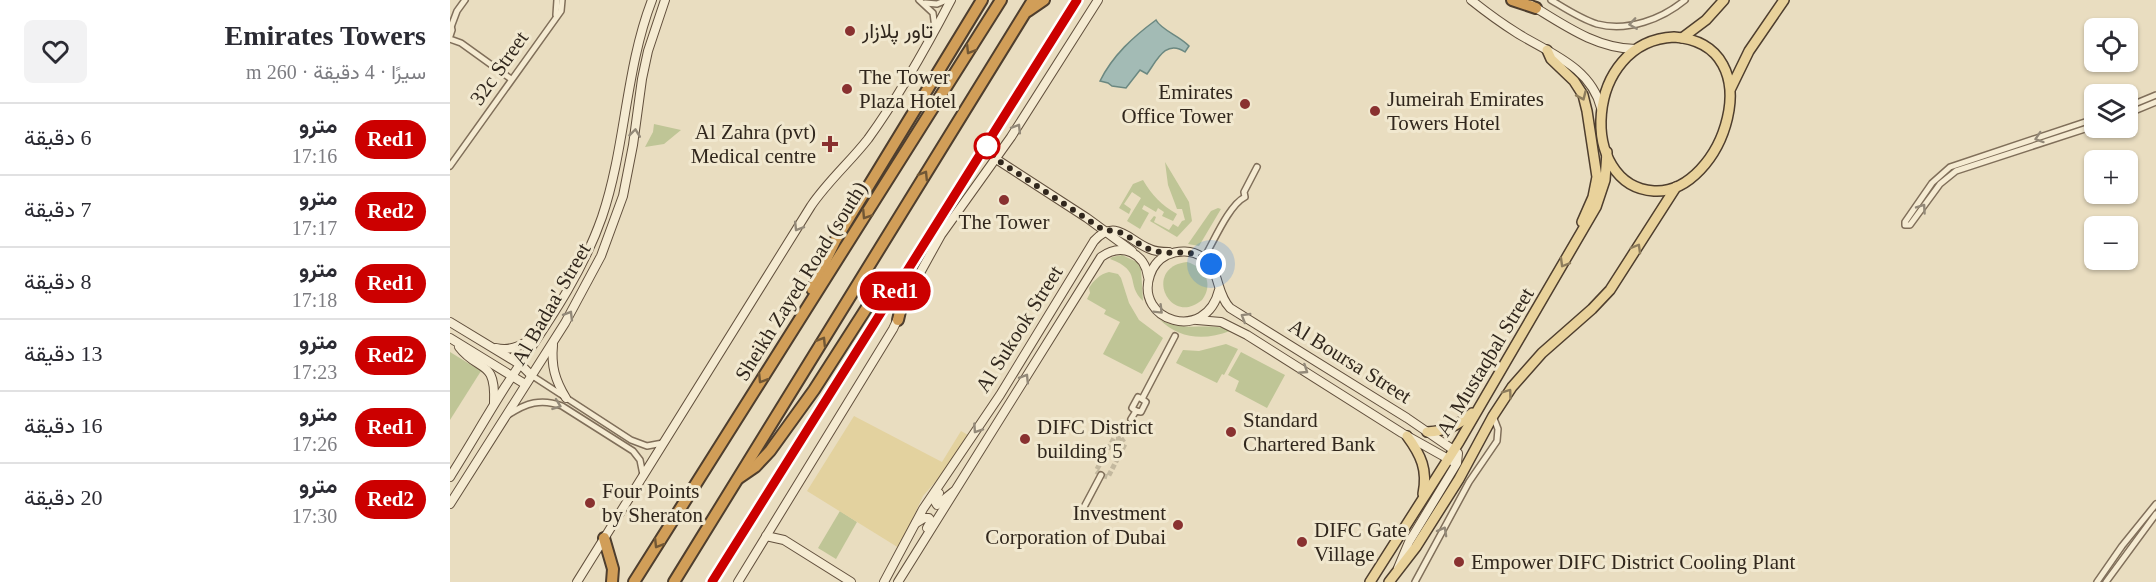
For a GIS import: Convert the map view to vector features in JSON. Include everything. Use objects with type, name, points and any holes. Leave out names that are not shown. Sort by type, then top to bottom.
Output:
[{"type":"highway","points":[[807,308],[831,249],[982,0]]},
{"type":"highway","name":"Sheikh Zayed Road (south)","points":[[634,582],[1001,0]]},
{"type":"highway","points":[[674,582],[1033,0]]},
{"type":"highway","points":[[1025,13],[1044,0]]},
{"type":"highway","points":[[1512,0],[1536,8]]},
{"type":"highway","points":[[736,480],[755,467],[770,451],[814,390],[869,303],[881,292],[907,289],[915,282]]},
{"type":"highway","points":[[896,290],[900,301],[898,320]]},
{"type":"highway","points":[[604,538],[613,569],[612,582]]},
{"type":"main road","points":[[1682,38],[1706,20],[1724,0]]},
{"type":"main road","points":[[1730,90],[1749,51],[1784,0]]},
{"type":"main road","points":[[1682,38],[1697,42],[1714,53],[1726,70],[1730,90],[1727,119],[1718,142],[1700,169],[1676,187],[1651,190],[1631,184],[1615,170],[1602,135],[1601,108],[1611,78],[1624,59],[1636,49],[1658,39],[1682,38]]},
{"type":"main road","points":[[1546,50],[1551,59],[1574,81],[1582,95],[1597,166],[1595,191],[1579,228],[1577,241]]},
{"type":"main road","name":"Al Mustaqbal Street","points":[[1370,582],[1421,502],[1453,461],[1454,449],[1596,207],[1607,171],[1607,152]]},
{"type":"main road","name":"Al Mustaqbal Street","points":[[1389,582],[1416,547],[1512,387],[1533,362],[1610,290],[1676,187]]},
{"type":"main road","points":[[1427,432],[1454,427],[1478,407]]},
{"type":"main road","points":[[1407,436],[1424,464],[1425,480],[1421,502]]},
{"type":"street","points":[[465,0],[457,11],[451,26],[450,37],[512,79]]},
{"type":"street","points":[[554,19],[558,10],[557,0]]},
{"type":"street","points":[[554,19],[561,11],[562,0]]},
{"type":"street","name":"Al Badaa' Street","points":[[450,477],[545,328],[584,260],[602,218],[614,174],[637,43],[652,0]]},
{"type":"street","name":"Al Badaa' Street","points":[[450,504],[554,341],[595,270],[615,222],[630,163],[646,61],[665,0]]},
{"type":"street","points":[[921,2],[937,4],[949,0]]},
{"type":"street","points":[[577,582],[811,206],[828,183],[862,146],[906,84],[949,0]]},
{"type":"street","points":[[738,582],[898,320],[915,282],[950,221],[996,159],[1098,0]]},
{"type":"street","points":[[1472,0],[1503,24],[1570,64],[1586,78],[1597,94],[1601,108]]},
{"type":"street","points":[[1523,0],[1594,41],[1613,47],[1636,49]]},
{"type":"street","points":[[1551,0],[1584,19],[1610,26],[1652,20],[1671,11],[1685,0]]},
{"type":"street","points":[[921,2],[933,13],[935,30]]},
{"type":"street","points":[[450,16],[457,11]]},
{"type":"street","name":"32c Street","points":[[450,166],[554,19]]},
{"type":"street","points":[[451,26],[461,43]]},
{"type":"street","points":[[2138,102],[2156,95]]},
{"type":"street","points":[[2138,109],[2156,102]]},
{"type":"street","points":[[2084,122],[1950,166],[1932,183],[1905,225],[1910,225],[1940,184],[1956,171],[2084,129]]},
{"type":"street","points":[[996,159],[1087,218],[1133,252],[1145,265],[1149,297],[1157,311],[1164,316],[1179,322],[1195,320],[1211,308],[1219,290],[1215,272],[1204,258],[1188,251],[1152,250],[1121,232],[1105,231]]},
{"type":"street","points":[[1204,258],[1240,200],[1245,197],[1244,192],[1257,166]]},
{"type":"street","points":[[1087,218],[1092,233],[1092,245]]},
{"type":"street","name":"Al Sukook Street","points":[[884,582],[923,509],[1000,395],[1092,245],[1105,231]]},
{"type":"street","name":"Al Sukook Street","points":[[898,582],[1097,262],[1113,250],[1133,252]]},
{"type":"street","points":[[1148,279],[1157,262],[1174,252]]},
{"type":"street","name":"Al Boursa Street","points":[[1219,290],[1226,304],[1234,311],[1454,449]]},
{"type":"street","name":"Al Boursa Street","points":[[1195,320],[1221,322],[1247,335],[1407,436],[1453,461]]},
{"type":"street","points":[[450,322],[521,365],[531,375],[637,443],[647,446],[663,443]]},
{"type":"street","points":[[489,346],[499,350],[513,348],[525,343],[545,328]]},
{"type":"street","points":[[1131,419],[1136,411],[1132,408],[1138,398],[1142,399],[1175,336]]},
{"type":"street","points":[[454,340],[525,384]]},
{"type":"street","points":[[454,340],[464,352],[483,365],[491,375],[494,386],[494,406]]},
{"type":"street","points":[[554,341],[552,368],[566,398]]},
{"type":"street","points":[[504,417],[530,403],[546,401],[562,406],[633,451],[640,460],[643,475]]},
{"type":"street","points":[[1415,582],[1469,482],[1497,441],[1498,429],[1493,416]]},
{"type":"street","points":[[955,491],[947,495],[940,504],[935,503],[935,499],[958,458]]},
{"type":"street","points":[[1398,568],[1409,542],[1453,461],[1469,462]]},
{"type":"street","points":[[1083,509],[1101,475]]},
{"type":"street","points":[[2097,582],[2156,504]]},
{"type":"street","points":[[2106,582],[2156,514]]},
{"type":"street","points":[[915,524],[925,517],[931,520],[922,543]]},
{"type":"street","points":[[774,523],[784,540]]},
{"type":"street","points":[[766,536],[784,540],[851,582]]},
{"type":"green space","points":[[654,124],[681,130],[664,144],[645,147],[653,132]]},
{"type":"green space","points":[[1165,162],[1189,202],[1192,221],[1177,237],[1150,221],[1154,216],[1156,217],[1154,222],[1169,230],[1173,224],[1178,227],[1185,220],[1182,209],[1177,209],[1168,185]]},
{"type":"green space","points":[[1143,180],[1157,199],[1177,214],[1173,221],[1162,216],[1164,212],[1158,208],[1156,212],[1144,205],[1142,209],[1149,213],[1140,229],[1127,221],[1141,198],[1132,192],[1124,204],[1131,209],[1129,214],[1119,208],[1133,184]]},
{"type":"green space","points":[[1221,209],[1199,246],[1188,244],[1211,211]]},
{"type":"green space","points":[[1122,255],[1137,262],[1141,269],[1143,301],[1135,289],[1127,268],[1110,259]]},
{"type":"green space","points":[[1187,262],[1199,268],[1206,277],[1206,294],[1202,300],[1190,307],[1179,307],[1171,302],[1165,293],[1163,284],[1166,274],[1173,266]]},
{"type":"green space","points":[[1109,272],[1118,274],[1121,278],[1129,303],[1139,320],[1163,338],[1142,374],[1103,354],[1120,322],[1104,314],[1106,310],[1087,299],[1090,293],[1089,288],[1093,283],[1100,276]]},
{"type":"green space","points":[[1159,319],[1176,325],[1211,326],[1230,331],[1211,336],[1192,336],[1175,331]]},
{"type":"green space","points":[[1226,344],[1238,349],[1217,383],[1176,363],[1183,350],[1199,351]]},
{"type":"green space","points":[[450,352],[481,371],[450,420]]},
{"type":"green space","points":[[1241,352],[1285,375],[1267,408],[1235,391],[1239,381],[1228,375]]},
{"type":"green space","points":[[840,511],[857,522],[836,559],[818,548]]},
{"type":"sand","points":[[854,416],[942,462],[961,431],[968,435],[943,473],[923,496],[899,548],[807,491]]},
{"type":"water","points":[[1156,20],[1158,24],[1189,46],[1185,52],[1172,48],[1167,50],[1158,57],[1147,74],[1140,70],[1126,88],[1100,81],[1124,47]]},
{"type":"tunnel","points":[[1121,438],[1114,438],[1096,471],[1101,475],[1108,477],[1125,444],[1121,438],[1131,419]]},
{"type":"railway","points":[[712,582],[1077,0]]},
{"type":"metro line","name":"Red1","points":[[712,582],[1077,0]]},
{"type":"place","name":"تاور پلازار","points":[[850,31]]},
{"type":"place","name":"The Tower Plaza Hotel","points":[[847,89]]},
{"type":"place","name":"Emirates Office Tower","points":[[1245,104]]},
{"type":"place","name":"Jumeirah Emirates Towers Hotel","points":[[1375,111]]},
{"type":"place","name":"Al Zahra (pvt) Medical centre","points":[[830,144]]},
{"type":"place","name":"The Tower","points":[[1004,200]]},
{"type":"place","name":"Standard Chartered Bank","points":[[1231,432]]},
{"type":"place","name":"DIFC District building 5","points":[[1025,439]]},
{"type":"place","name":"Four Points by Sheraton","points":[[590,503]]},
{"type":"place","name":"Investment Corporation of Dubai","points":[[1178,525]]},
{"type":"place","name":"DIFC Gate Village","points":[[1302,542]]},
{"type":"place","name":"Empower DIFC District Cooling Plant","points":[[1459,562]]},
{"type":"route","points":[[987,146],[996,159],[1105,231],[1121,232],[1156,251],[1188,251],[1211,264]]}]
